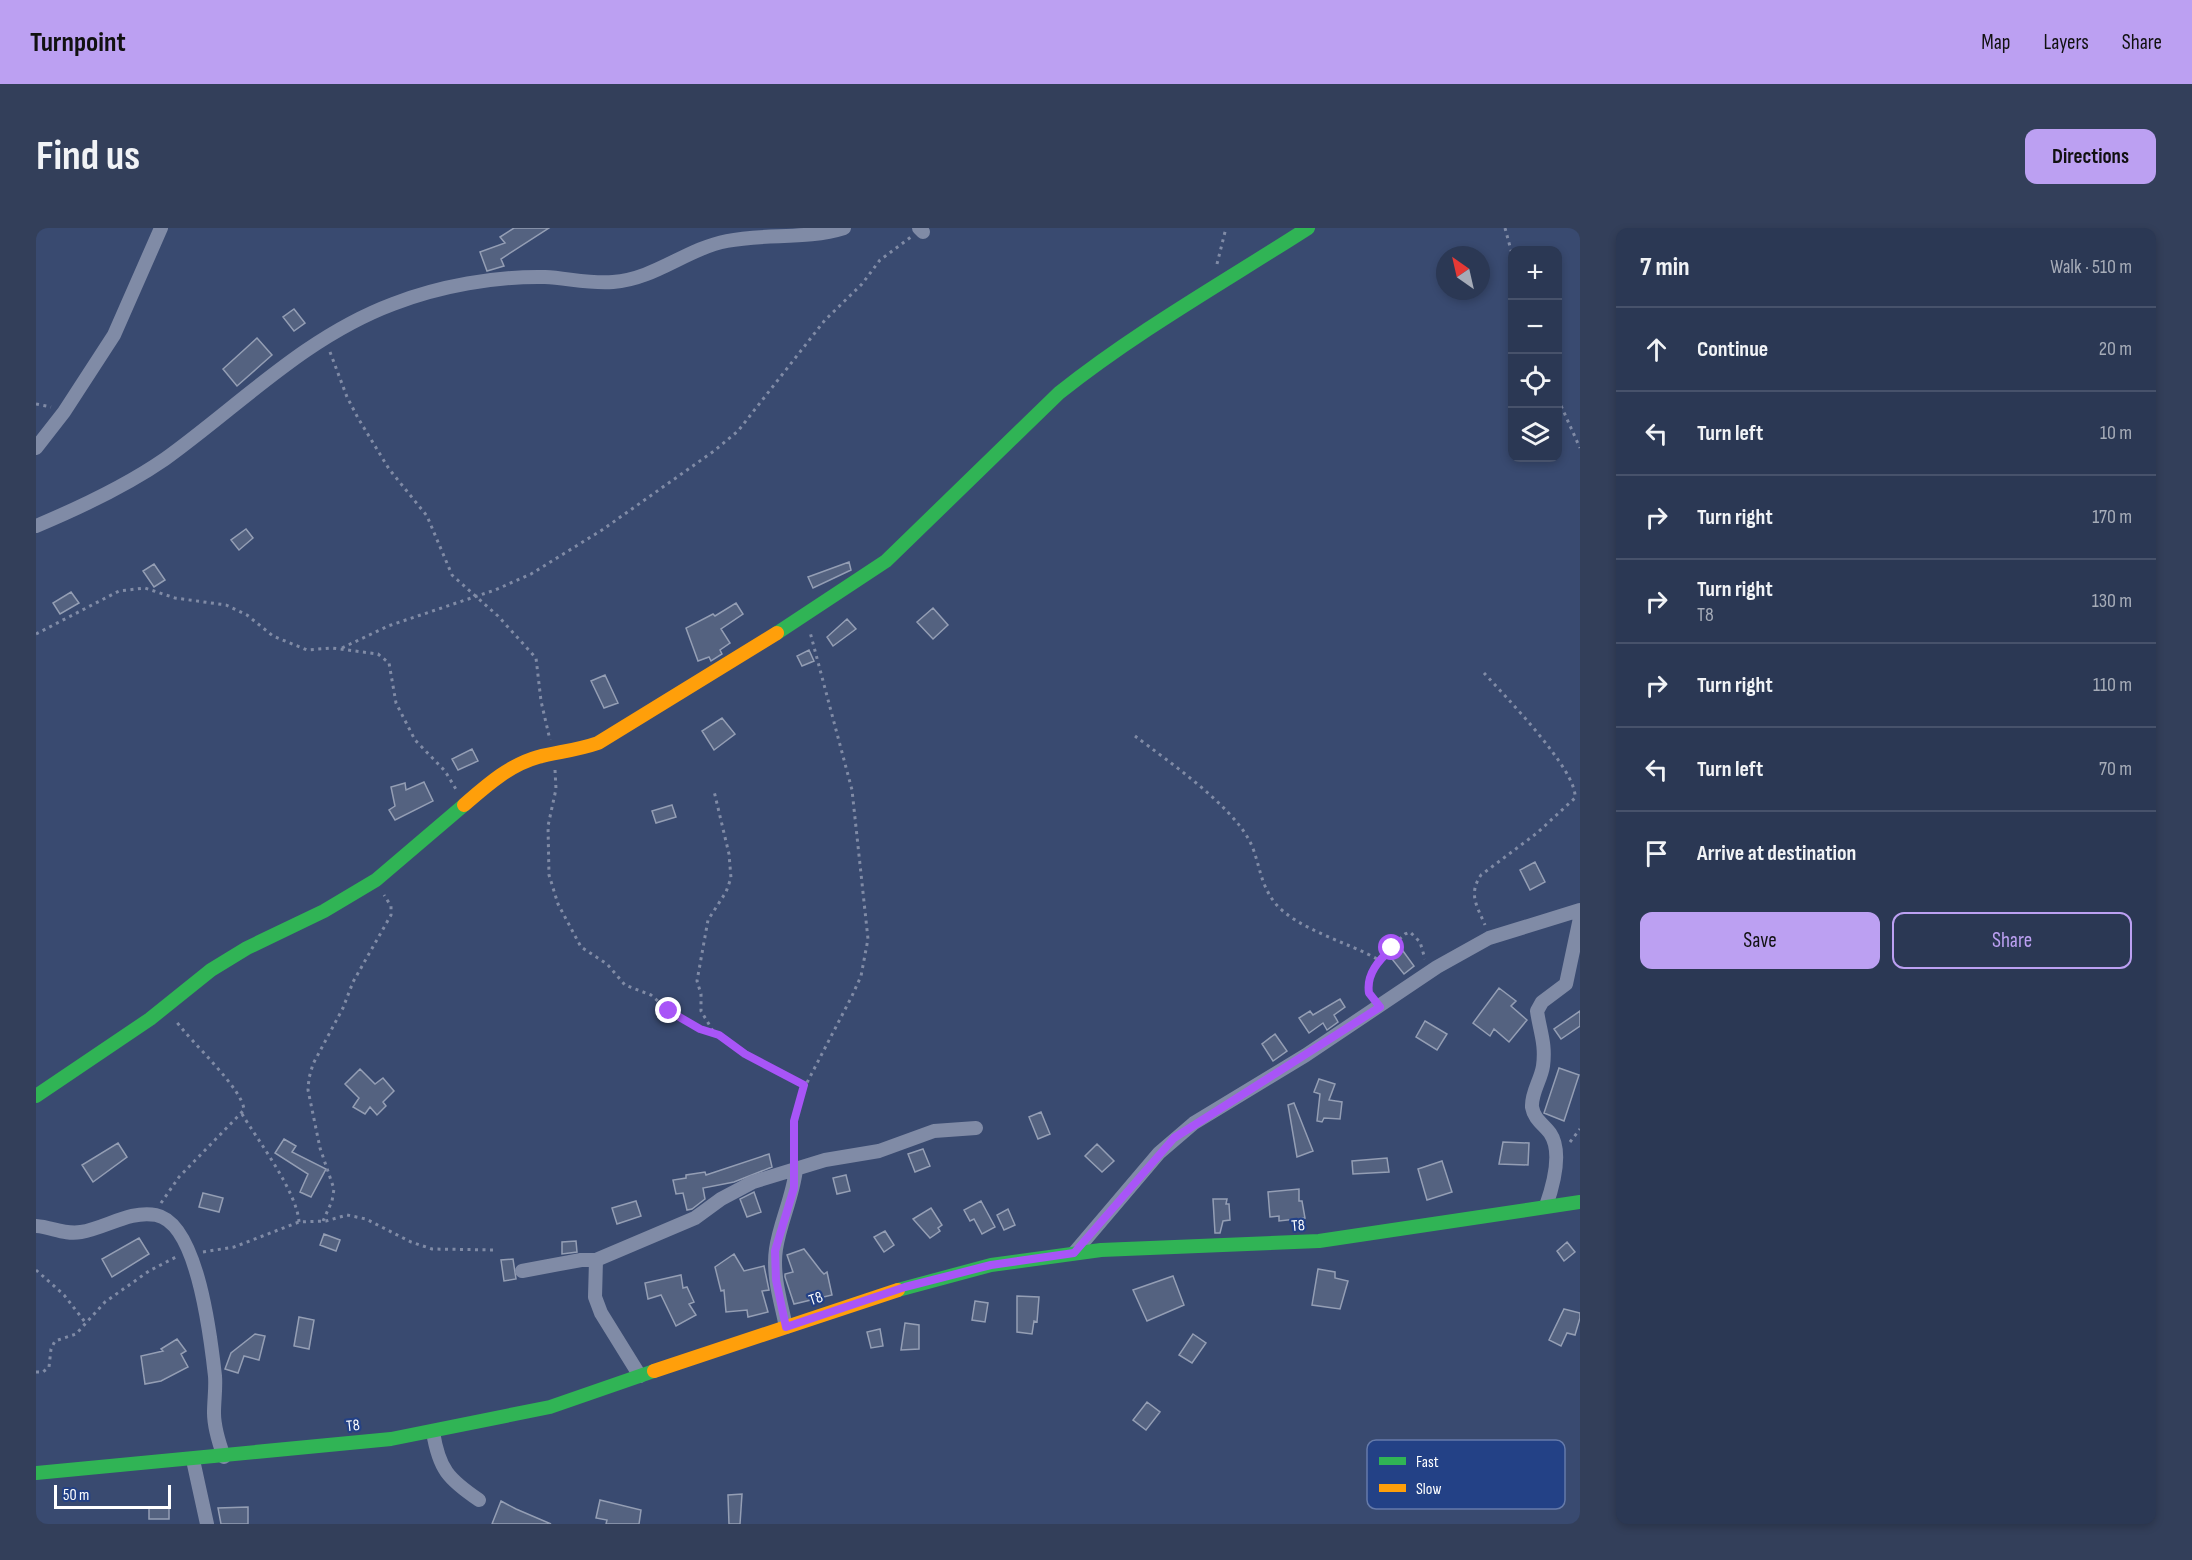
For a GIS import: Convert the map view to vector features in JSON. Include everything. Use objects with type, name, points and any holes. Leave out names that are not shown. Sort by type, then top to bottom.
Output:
[{"type":"street","points":[[36,448],[83,385],[114,335],[161,228]]},
{"type":"street","points":[[36,526],[111,490],[162,461],[293,358],[326,336],[394,303],[464,285],[542,277],[591,282],[628,280],[649,275],[694,250],[728,241],[825,234],[844,228]]},
{"type":"street","points":[[36,1096],[166,1006],[227,960],[324,911],[376,880],[512,768],[598,743],[806,615],[886,561],[1059,393],[1090,367],[1140,332],[1308,228]]},
{"type":"street","points":[[1074,1253],[1174,1138],[1380,1007],[1432,971],[1489,938],[1580,910]]},
{"type":"street","points":[[1546,1206],[1555,1170],[1556,1148],[1549,1132],[1535,1116],[1532,1104],[1543,1067],[1545,1044],[1537,1011],[1542,1002],[1566,984],[1580,918]]},
{"type":"street","points":[[522,1270],[596,1260],[695,1218],[737,1190],[796,1169],[879,1151],[934,1131],[976,1128]]},
{"type":"street","points":[[786,1327],[776,1280],[775,1251],[794,1188],[796,1169]]},
{"type":"street","name":"T8","points":[[36,1473],[224,1457],[433,1432],[550,1407],[905,1287],[991,1265],[1074,1253],[1157,1246],[1292,1244],[1455,1223],[1580,1202]]},
{"type":"street","points":[[36,1226],[61,1233],[80,1232],[140,1214],[162,1217],[172,1224],[190,1253],[198,1280],[214,1372],[214,1415],[224,1457]]},
{"type":"street","points":[[596,1260],[595,1297],[601,1313],[640,1376]]},
{"type":"street","points":[[433,1432],[437,1457],[443,1469],[450,1479],[479,1500]]},
{"type":"street","points":[[193,1460],[207,1524]]},
{"type":"path","points":[[1210,288],[1226,228]]},
{"type":"path","points":[[1505,228],[1510,246]]},
{"type":"path","points":[[342,648],[388,626],[511,584],[554,560],[714,452],[738,431],[825,320],[862,284],[880,260],[901,242],[921,230]]},
{"type":"path","points":[[326,336],[338,375],[363,427],[389,469],[432,524],[441,554],[452,575],[498,616],[536,658],[545,721],[554,754],[556,789],[548,826],[549,875],[558,904],[575,939],[586,951],[607,964],[625,985],[647,992],[669,1011],[700,1029],[714,1033],[745,1054],[804,1085]]},
{"type":"path","points":[[1561,408],[1580,448]]},
{"type":"path","points":[[36,634],[106,597],[135,587],[175,598],[226,604],[247,615],[273,636],[308,650],[342,648],[378,654],[387,659],[396,703],[415,740],[445,771],[469,803]]},
{"type":"path","points":[[796,1169],[794,1121],[804,1085],[838,1024],[861,975],[868,925],[857,854],[852,790],[806,615]]},
{"type":"path","points":[[1484,673],[1544,742],[1569,776],[1575,793],[1575,798],[1545,826],[1481,875],[1475,884],[1473,896],[1489,938]]},
{"type":"path","points":[[1135,736],[1191,779],[1241,828],[1250,842],[1259,876],[1275,903],[1300,922],[1379,960]]},
{"type":"path","points":[[714,791],[729,854],[730,878],[726,892],[708,920],[696,981],[701,993],[701,1011],[714,1033]]},
{"type":"path","points":[[322,1221],[332,1201],[334,1189],[320,1148],[308,1090],[309,1078],[313,1064],[343,1008],[353,982],[391,915],[388,901],[376,880]]},
{"type":"path","points":[[1380,1007],[1369,993],[1368,987],[1379,960],[1410,932],[1420,942],[1432,971]]},
{"type":"path","points":[[153,1215],[179,1177],[242,1114],[244,1105],[236,1089],[198,1050],[166,1006]]},
{"type":"path","points":[[242,1114],[290,1194],[299,1213],[299,1222]]},
{"type":"path","points":[[36,1372],[43,1372],[49,1367],[52,1344],[76,1334],[105,1302],[160,1265],[190,1253],[220,1251],[299,1222],[322,1221],[342,1215],[354,1216],[375,1222],[411,1242],[432,1249],[495,1250]]},
{"type":"path","points":[[36,1270],[64,1295],[85,1322]]},
{"type":"building","points":[[514,228],[549,228],[501,259],[504,266],[487,271],[480,252],[505,243],[500,237]]},
{"type":"building","points":[[294,309],[305,323],[294,331],[283,317]]},
{"type":"building","points":[[257,338],[272,355],[237,386],[223,369]]},
{"type":"building","points":[[246,529],[253,538],[239,550],[231,540]]},
{"type":"building","points":[[849,562],[851,570],[813,588],[808,577]]},
{"type":"building","points":[[154,564],[165,580],[154,587],[143,571]]},
{"type":"building","points":[[71,592],[79,603],[60,614],[53,603]]},
{"type":"building","points":[[736,603],[743,614],[721,629],[730,643],[720,650],[722,654],[711,661],[709,657],[698,661],[686,628],[713,614],[715,616]]},
{"type":"building","points":[[933,608],[948,625],[933,639],[917,622]]},
{"type":"building","points":[[847,619],[856,629],[833,646],[827,637]]},
{"type":"building","points":[[809,650],[814,661],[802,666],[797,656]]},
{"type":"building","points":[[605,675],[618,703],[604,708],[591,681]]},
{"type":"building","points":[[722,718],[735,734],[714,750],[702,731]]},
{"type":"building","points":[[472,749],[478,761],[458,770],[452,759]]},
{"type":"building","points":[[424,782],[433,801],[395,820],[389,810],[395,806],[391,787],[405,783],[406,790]]},
{"type":"building","points":[[672,805],[676,817],[656,823],[652,811]]},
{"type":"building","points":[[1535,862],[1545,882],[1530,890],[1520,870]]},
{"type":"building","points":[[1403,951],[1414,966],[1404,974],[1392,959]]},
{"type":"building","points":[[1499,988],[1516,1001],[1511,1006],[1527,1020],[1509,1042],[1494,1029],[1490,1036],[1473,1023]]},
{"type":"building","points":[[1340,999],[1345,1007],[1334,1015],[1338,1022],[1327,1030],[1323,1023],[1309,1033],[1299,1018],[1310,1011],[1313,1015]]},
{"type":"building","points":[[1580,1011],[1580,1026],[1561,1039],[1554,1029]]},
{"type":"building","points":[[1425,1021],[1447,1034],[1437,1050],[1416,1037]]},
{"type":"building","points":[[1275,1034],[1287,1051],[1273,1061],[1262,1044]]},
{"type":"building","points":[[1559,1068],[1579,1075],[1564,1121],[1544,1113]]},
{"type":"building","points":[[360,1069],[375,1084],[383,1078],[394,1091],[383,1102],[386,1106],[377,1115],[370,1107],[365,1114],[353,1107],[359,1098],[345,1084]]},
{"type":"building","points":[[1319,1079],[1335,1084],[1329,1100],[1342,1102],[1340,1119],[1324,1118],[1322,1122],[1317,1121],[1320,1094],[1314,1092]]},
{"type":"building","points":[[1294,1103],[1313,1151],[1297,1157],[1288,1105]]},
{"type":"building","points":[[1041,1112],[1050,1134],[1038,1139],[1029,1117]]},
{"type":"building","points":[[284,1139],[296,1146],[292,1152],[326,1169],[311,1197],[300,1192],[308,1174],[275,1153]]},
{"type":"building","points":[[1503,1142],[1529,1143],[1528,1165],[1499,1164]]},
{"type":"building","points":[[118,1143],[127,1157],[93,1182],[82,1165]]},
{"type":"building","points":[[1097,1144],[1114,1161],[1102,1172],[1085,1156]]},
{"type":"building","points":[[923,1149],[930,1166],[915,1172],[908,1154]]},
{"type":"building","points":[[769,1154],[772,1167],[734,1182],[703,1188],[705,1199],[692,1209],[687,1210],[683,1193],[676,1194],[673,1180],[705,1172],[706,1175]]},
{"type":"building","points":[[1387,1158],[1389,1172],[1353,1174],[1352,1161]]},
{"type":"building","points":[[1442,1161],[1452,1192],[1427,1200],[1418,1169]]},
{"type":"building","points":[[846,1175],[850,1191],[837,1194],[833,1178]]},
{"type":"building","points":[[1299,1189],[1299,1201],[1302,1201],[1305,1218],[1279,1221],[1279,1216],[1270,1217],[1268,1192]]},
{"type":"building","points":[[754,1192],[761,1212],[747,1217],[740,1199]]},
{"type":"building","points":[[203,1193],[223,1198],[219,1212],[199,1207]]},
{"type":"building","points":[[1213,1199],[1227,1199],[1226,1204],[1229,1204],[1230,1220],[1223,1221],[1220,1233],[1215,1233]]},
{"type":"building","points":[[636,1201],[641,1216],[617,1224],[612,1208]]},
{"type":"building","points":[[981,1201],[995,1227],[982,1234],[974,1219],[970,1221],[964,1210]]},
{"type":"building","points":[[931,1208],[942,1225],[938,1228],[940,1231],[930,1238],[913,1219]]},
{"type":"building","points":[[1008,1209],[1015,1225],[1004,1230],[997,1215]]},
{"type":"building","points":[[885,1231],[894,1245],[884,1252],[874,1237]]},
{"type":"building","points":[[324,1234],[340,1240],[336,1251],[320,1245]]},
{"type":"building","points":[[139,1238],[149,1254],[112,1277],[102,1259]]},
{"type":"building","points":[[576,1241],[577,1252],[562,1254],[562,1242]]},
{"type":"building","points":[[1567,1242],[1575,1252],[1564,1261],[1557,1251]]},
{"type":"building","points":[[804,1249],[824,1274],[827,1272],[832,1295],[794,1304],[785,1277],[785,1274],[793,1272],[787,1255]]},
{"type":"building","points":[[734,1254],[744,1271],[764,1266],[769,1290],[762,1291],[768,1312],[748,1317],[747,1310],[726,1312],[724,1290],[721,1291],[715,1267]]},
{"type":"building","points":[[513,1259],[516,1279],[504,1281],[501,1260]]},
{"type":"building","points":[[1318,1269],[1335,1272],[1335,1278],[1348,1281],[1340,1309],[1312,1305]]},
{"type":"building","points":[[681,1275],[683,1288],[687,1287],[694,1302],[689,1304],[696,1315],[676,1326],[661,1295],[648,1299],[645,1283]]},
{"type":"building","points":[[1173,1276],[1184,1305],[1147,1321],[1133,1290]]},
{"type":"building","points":[[1017,1296],[1039,1297],[1037,1322],[1034,1321],[1032,1334],[1017,1332]]},
{"type":"building","points":[[975,1301],[988,1303],[985,1322],[972,1320]]},
{"type":"building","points":[[1564,1309],[1580,1313],[1580,1318],[1575,1335],[1567,1333],[1561,1346],[1549,1340]]},
{"type":"building","points":[[299,1317],[314,1320],[309,1349],[294,1346]]},
{"type":"building","points":[[905,1323],[919,1325],[919,1349],[901,1350]]},
{"type":"building","points":[[880,1329],[883,1346],[871,1348],[867,1332]]},
{"type":"building","points":[[255,1334],[265,1336],[259,1360],[244,1356],[238,1373],[225,1369],[231,1353]]},
{"type":"building","points":[[1193,1334],[1206,1343],[1192,1363],[1179,1355]]},
{"type":"building","points":[[177,1339],[186,1351],[181,1354],[188,1367],[161,1381],[145,1384],[141,1356],[163,1351],[161,1349]]},
{"type":"building","points":[[1147,1402],[1160,1412],[1146,1430],[1133,1420]]},
{"type":"building","points":[[742,1494],[740,1524],[729,1524],[728,1495]]},
{"type":"building","points":[[600,1500],[641,1510],[639,1524],[606,1524],[607,1520],[596,1518]]},
{"type":"building","points":[[501,1501],[516,1509],[551,1524],[492,1524]]},
{"type":"building","points":[[149,1507],[169,1507],[169,1519],[149,1519]]},
{"type":"building","points":[[248,1507],[248,1524],[221,1524],[218,1508]]},
{"type":"traffic: fast","points":[[777,633],[886,561],[1059,393],[1089,370],[1150,328],[1308,228]]},
{"type":"traffic: fast","points":[[36,1096],[150,1019],[211,970],[247,948],[324,911],[376,880],[464,805]]},
{"type":"traffic: fast","points":[[898,1290],[991,1265],[1101,1250],[1319,1241],[1580,1202]]},
{"type":"traffic: fast","points":[[36,1473],[391,1439],[550,1407],[654,1371]]},
{"type":"traffic: slow","points":[[464,805],[498,777],[517,765],[538,757],[598,743],[777,633]]},
{"type":"traffic: slow","points":[[654,1371],[898,1290]]},
{"type":"route","points":[[669,1011],[700,1029],[719,1035],[745,1054],[804,1085],[794,1121],[793,1143],[796,1169],[794,1188],[775,1251],[776,1280],[786,1327],[905,1287],[991,1265],[1074,1253],[1174,1138],[1194,1123],[1380,1007],[1369,993],[1368,987],[1379,960],[1392,948]]}]
